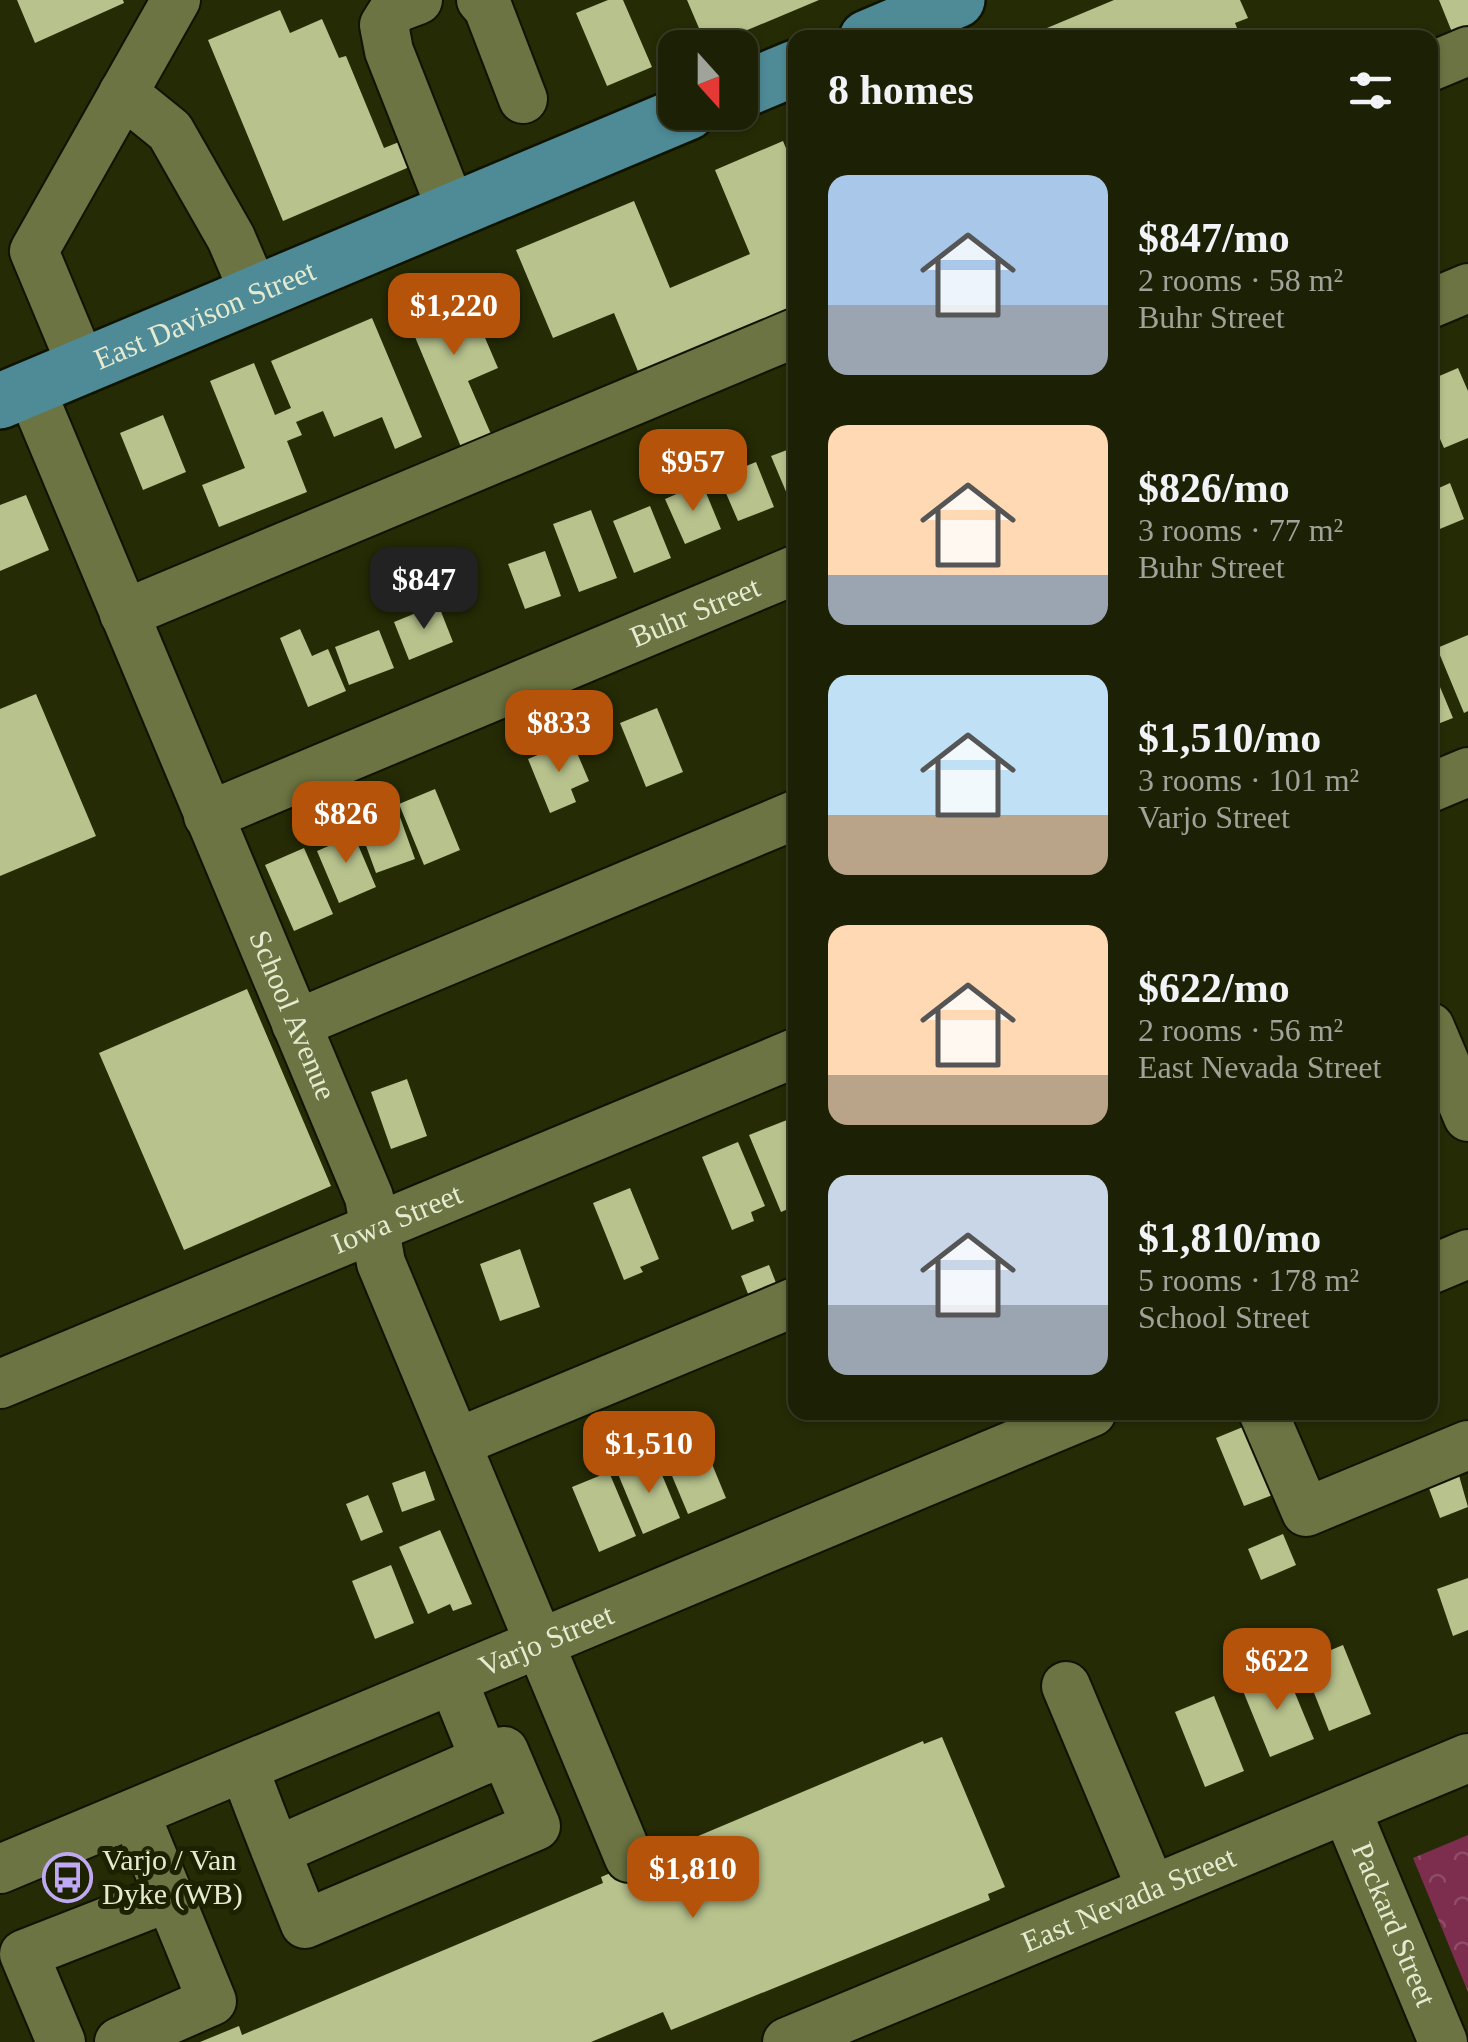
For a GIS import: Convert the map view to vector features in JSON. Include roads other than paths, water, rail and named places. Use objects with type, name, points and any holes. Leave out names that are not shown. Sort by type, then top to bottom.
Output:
[{"type":"main road","points":[[892,30],[951,11]]},
{"type":"main road","points":[[758,83],[788,71]]},
{"type":"main road","name":"East Davison Street","points":[[15,394],[658,125]]},
{"type":"street","points":[[82,366],[17,259],[124,93],[176,0]]},
{"type":"street","points":[[418,0],[394,9],[384,25],[389,50],[452,211]]},
{"type":"street","points":[[481,0],[488,8],[523,99]]},
{"type":"street","points":[[1438,64],[1468,51]]},
{"type":"street","points":[[124,93],[170,131],[231,238],[255,294]]},
{"type":"street","points":[[1438,301],[1468,288]]},
{"type":"street","points":[[124,614],[788,336]]},
{"type":"street","name":"School Avenue","points":[[15,394],[124,614],[369,1196],[381,1263],[629,1858]]},
{"type":"street","name":"Buhr Street","points":[[208,816],[788,573]]},
{"type":"street","points":[[1438,785],[1468,772]]},
{"type":"street","points":[[296,1024],[788,818]]},
{"type":"street","points":[[1438,1049],[1468,1117]]},
{"type":"street","name":"Iowa Street","points":[[0,1384],[788,1056]]},
{"type":"street","points":[[1438,1267],[1468,1254]]},
{"type":"street","points":[[456,1444],[788,1305]]},
{"type":"street","name":"Varjo Street","points":[[0,1869],[1073,1420]]},
{"type":"street","points":[[1266,1420],[1306,1512],[1468,1445]]},
{"type":"street","points":[[453,1680],[485,1760]]},
{"type":"street","points":[[1066,1686],[1151,1888]]},
{"type":"street","points":[[244,1768],[276,1851],[305,1924],[536,1826],[504,1751],[276,1851]]},
{"type":"street","name":"East Nevada Street","points":[[787,2042],[1468,1758]]},
{"type":"street","name":"Packard Street","points":[[1346,1809],[1434,2039]]},
{"type":"street","points":[[119,2042],[212,2001],[135,1812]]},
{"type":"street","points":[[60,2042],[24,1954],[170,1897]]},
{"type":"place","name":"Varjo / Van Dyke (WB)","points":[[67,1877]]}]
